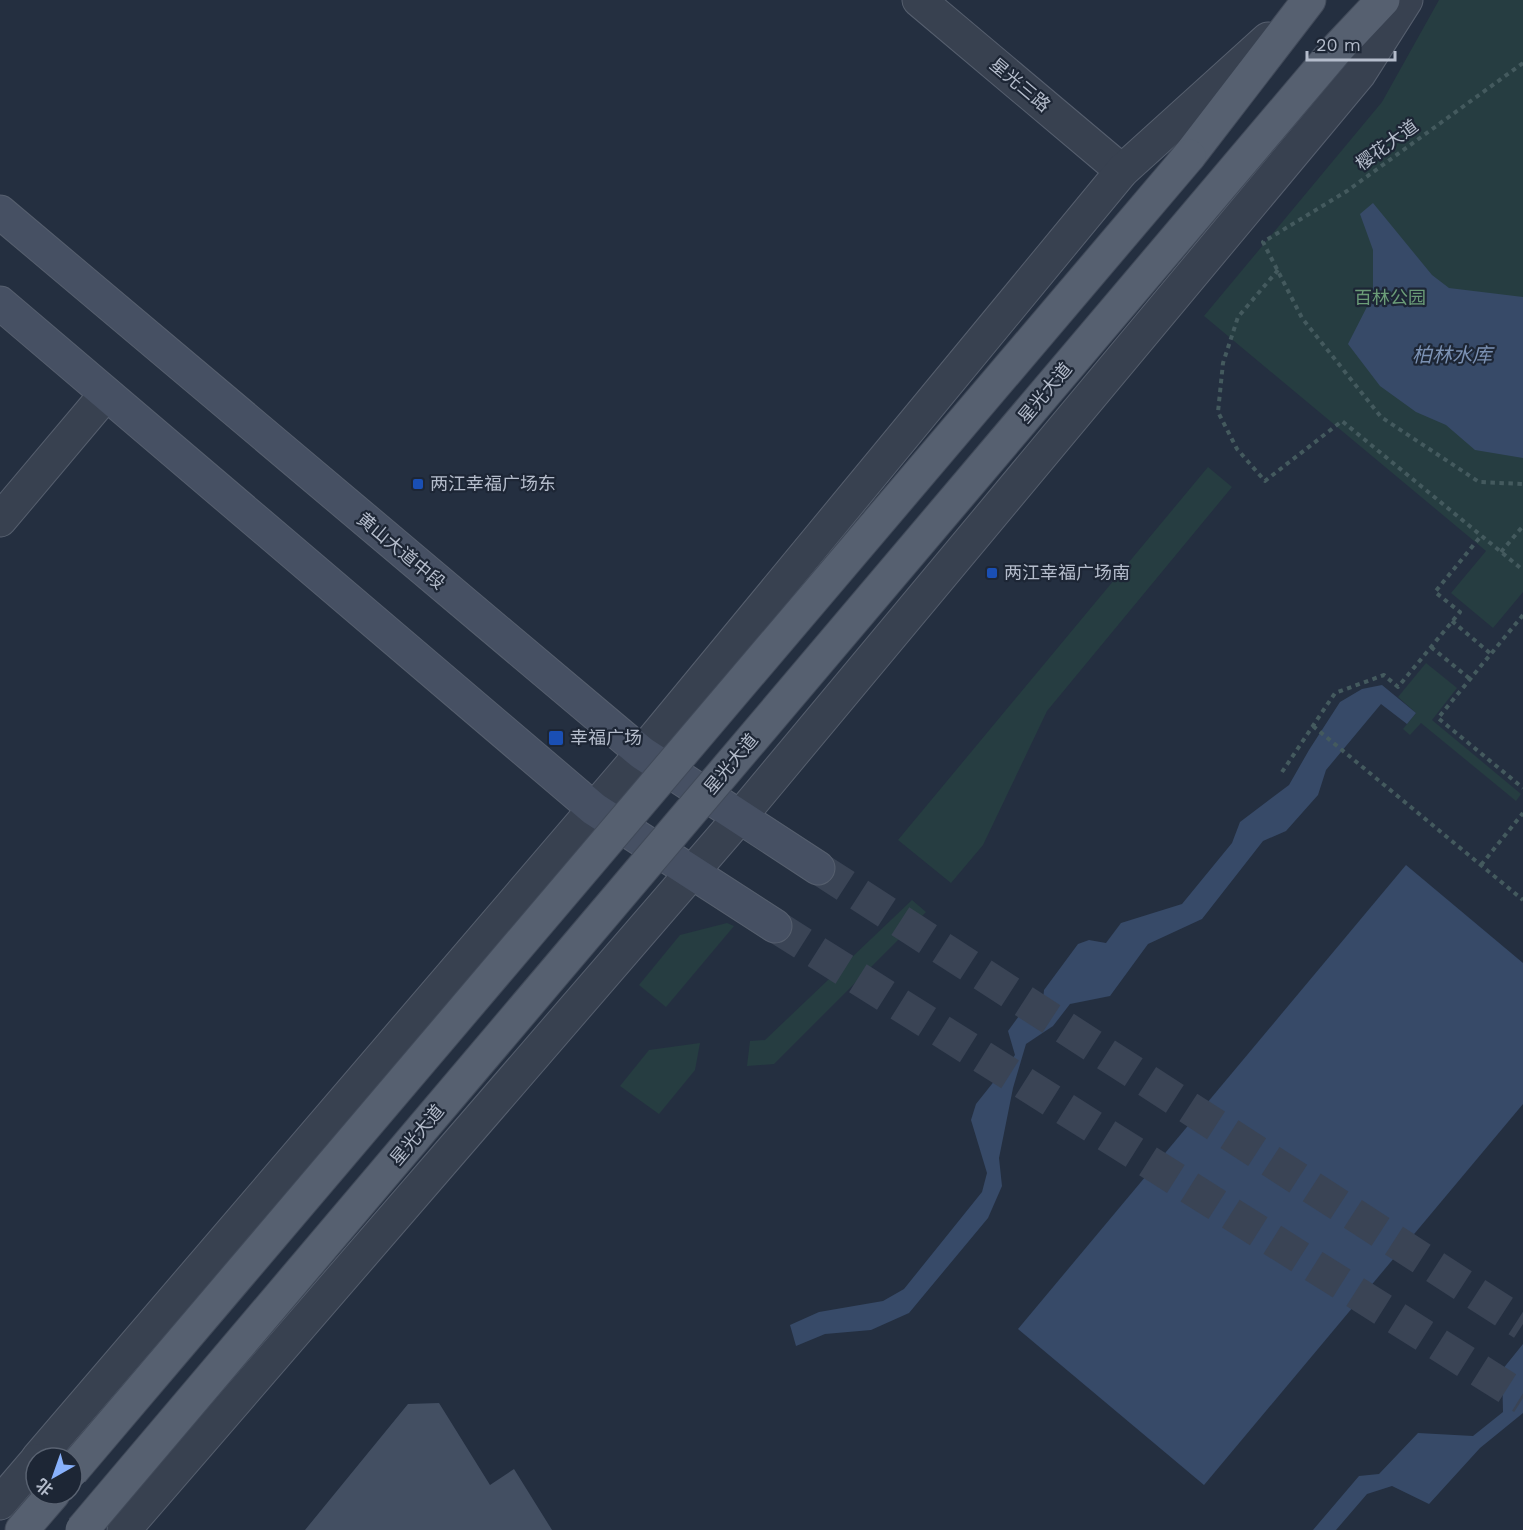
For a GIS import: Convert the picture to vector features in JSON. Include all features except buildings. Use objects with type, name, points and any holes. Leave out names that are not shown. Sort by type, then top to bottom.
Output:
[{"type":"main road","name":"星光大道","points":[[82,1530],[1335,51],[1383,0]]},
{"type":"main road","points":[[84,1457],[1189,156],[1306,4]]},
{"type":"main road","name":"黄山大道中段","points":[[0,212],[642,753],[818,868]]},
{"type":"main road","points":[[0,303],[594,809],[775,927]]},
{"type":"main road","points":[[22,1530],[43,1506]]},
{"type":"street","name":"星光三路","points":[[919,0],[1122,171]]},
{"type":"street","points":[[124,1530],[739,818],[1359,74],[1406,0]]},
{"type":"street","points":[[48,1446],[642,753],[1122,171],[1306,4]]},
{"type":"street","points":[[0,520],[106,394]]},
{"type":"street","points":[[0,1503],[24,1474]]},
{"type":"path","name":"樱花大道","points":[[1278,270],[1263,242],[1347,191],[1523,63]]},
{"type":"path","points":[[1523,484],[1479,482],[1381,417],[1302,318],[1278,270],[1238,317],[1223,363],[1218,412],[1237,449],[1265,481],[1342,421],[1523,570]]},
{"type":"path","points":[[1501,552],[1523,526]]},
{"type":"path","points":[[1282,772],[1335,693],[1384,675],[1398,687],[1460,612],[1435,592],[1481,536]]},
{"type":"path","points":[[1523,615],[1438,718],[1523,788]]},
{"type":"path","points":[[1452,621],[1491,654]]},
{"type":"path","points":[[1431,647],[1470,679]]},
{"type":"path","points":[[1313,726],[1523,900]]},
{"type":"path","points":[[1481,865],[1523,813]]},
{"type":"green space","name":"百林公园","points":[[1439,0],[1523,0],[1523,592],[1493,628],[1451,593],[1486,551],[1204,316],[1382,102]]},
{"type":"green space","points":[[1208,467],[1232,487],[1047,711],[983,845],[951,883],[898,840]]},
{"type":"green space","points":[[1426,663],[1457,688],[1432,720],[1521,794],[1516,801],[1421,723],[1410,735],[1403,729],[1416,713],[1398,697]]},
{"type":"green space","points":[[912,900],[926,912],[774,1064],[747,1066],[750,1041],[765,1040]]},
{"type":"green space","points":[[727,923],[734,926],[666,1007],[639,985],[680,935]]},
{"type":"green space","points":[[700,1043],[695,1070],[659,1114],[620,1086],[649,1050]]},
{"type":"water","name":"柏林水库","points":[[1373,203],[1432,275],[1449,288],[1523,297],[1523,458],[1475,450],[1446,425],[1416,412],[1380,386],[1348,344],[1373,295],[1373,250],[1360,214]]},
{"type":"water","points":[[1382,685],[1416,713],[1407,724],[1381,704],[1326,770],[1318,795],[1286,831],[1263,841],[1202,919],[1148,944],[1110,996],[1070,1004],[1053,1026],[1026,1044],[1013,1088],[999,1158],[1002,1186],[988,1218],[909,1313],[871,1330],[825,1334],[796,1346],[790,1325],[819,1312],[883,1301],[904,1289],[982,1192],[987,1173],[971,1120],[976,1104],[1015,1055],[1008,1031],[1019,1016],[1042,1009],[1044,990],[1078,944],[1089,940],[1106,943],[1121,923],[1182,904],[1232,843],[1240,822],[1289,785],[1340,702],[1362,689]]},
{"type":"water","points":[[1406,865],[1523,963],[1523,1104],[1204,1485],[1018,1329]]},
{"type":"water","points":[[1523,1344],[1523,1413],[1480,1448],[1429,1504],[1392,1486],[1367,1494],[1336,1530],[1313,1530],[1359,1476],[1379,1474],[1418,1433],[1473,1436],[1503,1412],[1502,1370]]},
{"type":"tunnel","points":[[818,868],[1523,1324]]},
{"type":"tunnel","points":[[775,926],[1523,1398]]},
{"type":"place","name":"两江幸福广场东","points":[[418,484]]},
{"type":"place","name":"两江幸福广场南","points":[[992,573]]},
{"type":"place","name":"幸福广场","points":[[556,738]]}]
